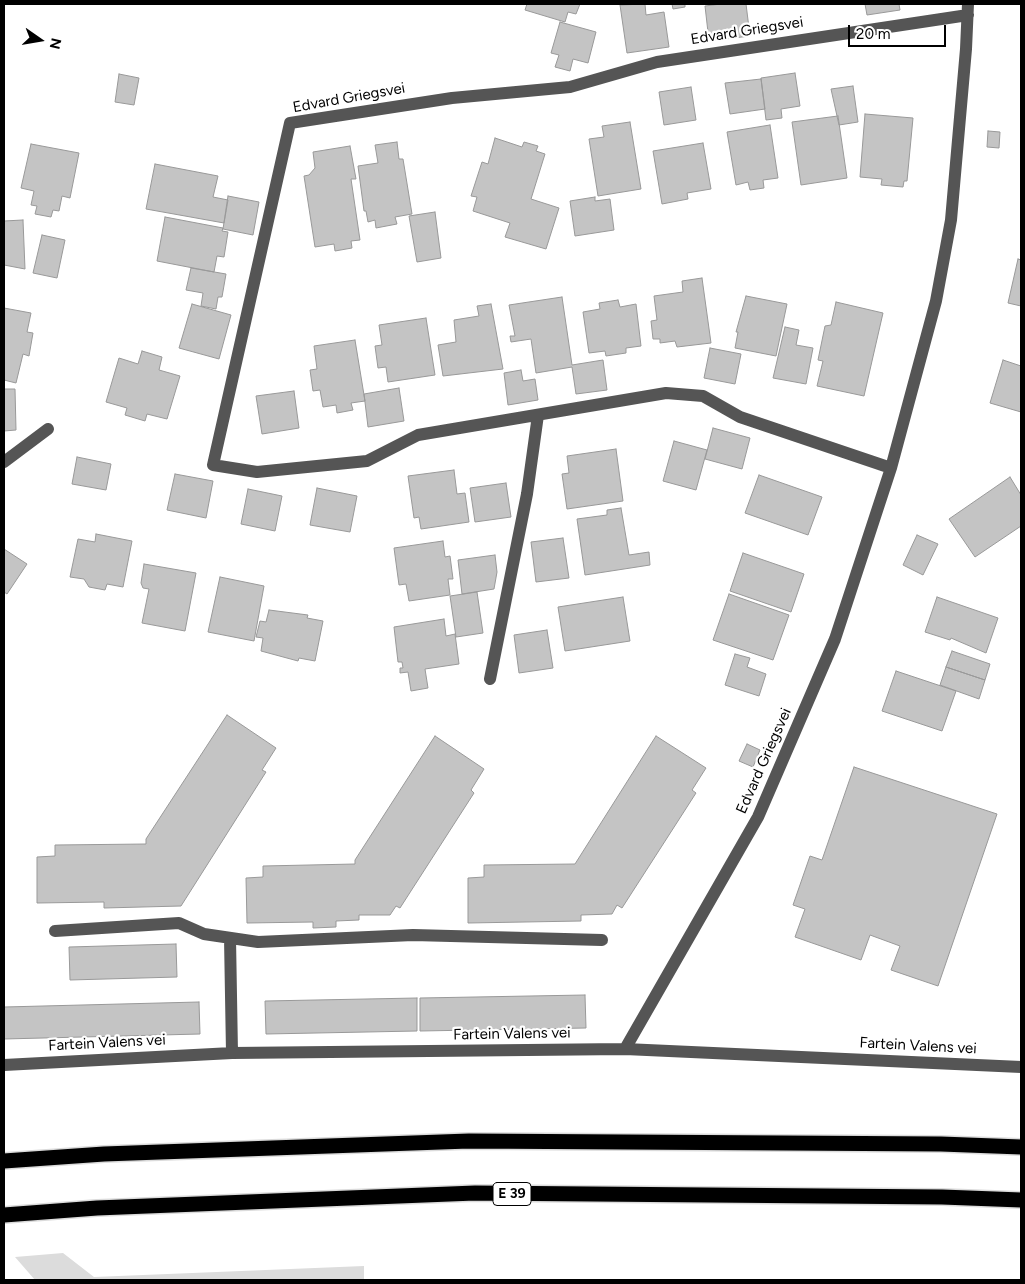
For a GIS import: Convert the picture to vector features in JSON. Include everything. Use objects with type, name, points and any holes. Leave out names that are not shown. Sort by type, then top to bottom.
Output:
[{"type":"highway","points":[[4,1161],[104,1154],[469,1141],[1021,1146]]},
{"type":"highway","name":"E 39","points":[[4,1215],[107,1207],[475,1193],[942,1197],[1021,1200]]},
{"type":"street","name":"Edvard Griegsvei","points":[[625,1049],[758,817],[835,638],[891,468],[936,300],[949,228],[968,9],[657,62],[570,87],[452,98],[290,123],[212,465],[257,472],[367,461],[418,435],[666,393],[703,396],[740,416],[891,468]]},
{"type":"street","points":[[490,679],[527,494],[538,415]]},
{"type":"street","points":[[4,462],[48,429]]},
{"type":"street","points":[[54,931],[179,922],[204,934],[258,942],[413,935],[602,940]]},
{"type":"street","points":[[230,938],[232,1053]]},
{"type":"street","name":"Fartein Valens vei","points":[[4,1065],[232,1053],[625,1049],[1021,1067]]},
{"type":"shaded area","points":[[63,1253],[94,1277],[364,1266],[364,1280],[35,1280],[15,1257]]},
{"type":"building","points":[[527,4],[580,4],[576,14],[568,12],[565,22],[525,10]]},
{"type":"building","points":[[645,4],[646,15],[664,12],[669,47],[627,53],[620,5]]},
{"type":"building","points":[[672,4],[685,4],[685,7],[673,9]]},
{"type":"building","points":[[746,4],[750,36],[709,41],[705,6]]},
{"type":"building","points":[[865,4],[899,4],[900,10],[867,15]]},
{"type":"building","points":[[560,22],[596,32],[588,63],[573,59],[570,71],[555,67],[559,55],[551,53]]},
{"type":"building","points":[[795,73],[800,106],[781,109],[782,118],[766,120],[761,78]]},
{"type":"building","points":[[119,74],[139,78],[134,105],[115,102]]},
{"type":"building","points":[[761,79],[765,109],[730,114],[725,83]]},
{"type":"building","points":[[853,86],[858,122],[839,125],[831,89]]},
{"type":"building","points":[[691,87],[696,120],[664,125],[659,92]]},
{"type":"building","points":[[865,114],[913,118],[907,181],[904,181],[903,187],[881,185],[882,179],[860,177]]},
{"type":"building","points":[[838,116],[847,178],[801,185],[792,122]]},
{"type":"building","points":[[630,122],[641,189],[598,196],[589,139],[604,137],[602,126]]},
{"type":"building","points":[[770,125],[778,178],[763,180],[764,188],[750,190],[748,182],[736,185],[727,132]]},
{"type":"building","points":[[988,131],[1000,132],[999,148],[987,147]]},
{"type":"building","points":[[495,138],[522,147],[524,142],[538,146],[536,151],[545,154],[531,199],[559,208],[546,249],[505,237],[510,223],[473,211],[477,197],[471,196],[482,162],[488,164]]},
{"type":"building","points":[[397,142],[399,159],[403,159],[412,214],[395,217],[397,224],[376,228],[375,220],[368,222],[366,211],[364,211],[358,166],[378,163],[375,145]]},
{"type":"building","points":[[703,143],[711,189],[687,193],[688,199],[662,204],[653,151]]},
{"type":"building","points":[[31,144],[79,153],[70,198],[62,196],[59,211],[53,210],[51,217],[35,214],[37,206],[31,205],[34,191],[21,188]]},
{"type":"building","points":[[350,146],[356,179],[351,179],[360,240],[351,241],[352,248],[335,251],[334,244],[315,247],[304,176],[309,175],[315,168],[313,152]]},
{"type":"building","points":[[155,164],[218,176],[213,197],[228,200],[224,223],[146,209]]},
{"type":"building","points":[[228,196],[259,202],[253,235],[223,229]]},
{"type":"building","points":[[595,197],[595,201],[610,199],[614,230],[575,236],[570,201]]},
{"type":"building","points":[[435,212],[441,258],[417,262],[409,216]]},
{"type":"building","points":[[165,217],[223,228],[222,231],[228,232],[224,257],[217,256],[214,272],[157,261]]},
{"type":"building","points":[[23,220],[25,269],[4,265],[4,221]]},
{"type":"building","points":[[42,235],[65,240],[57,278],[33,273]]},
{"type":"building","points":[[1018,259],[1021,260],[1021,306],[1008,303]]},
{"type":"building","points":[[191,268],[226,274],[222,297],[218,297],[216,309],[201,306],[203,293],[186,290]]},
{"type":"building","points":[[702,278],[711,343],[677,347],[675,341],[660,343],[660,339],[653,339],[651,321],[657,320],[654,296],[683,292],[682,281]]},
{"type":"building","points":[[746,296],[787,304],[776,356],[735,348],[738,332],[736,332]]},
{"type":"building","points":[[562,297],[572,365],[603,360],[607,390],[576,394],[572,367],[536,373],[531,339],[511,342],[510,336],[515,336],[509,305]]},
{"type":"building","points":[[618,300],[620,307],[636,304],[641,346],[626,348],[626,353],[606,356],[605,351],[589,353],[583,312],[600,309],[599,303]]},
{"type":"building","points":[[836,302],[883,313],[864,396],[817,386],[823,361],[818,360],[825,326],[831,325]]},
{"type":"building","points":[[192,304],[231,315],[219,359],[179,348]]},
{"type":"building","points":[[491,304],[503,369],[443,376],[438,345],[456,342],[454,320],[479,316],[477,306]]},
{"type":"building","points":[[4,308],[31,313],[27,332],[33,333],[29,356],[23,354],[16,383],[4,380]]},
{"type":"building","points":[[426,318],[435,375],[388,382],[386,367],[378,368],[375,346],[382,345],[379,325]]},
{"type":"building","points":[[785,327],[799,330],[796,345],[813,348],[806,384],[773,378]]},
{"type":"building","points":[[355,340],[365,401],[351,403],[353,410],[337,413],[336,405],[323,407],[320,390],[313,391],[310,370],[317,369],[314,346]]},
{"type":"building","points":[[710,348],[741,354],[735,384],[704,378]]},
{"type":"building","points":[[142,351],[162,357],[159,370],[180,376],[167,419],[147,414],[145,421],[125,415],[127,408],[106,402],[119,358],[138,364]]},
{"type":"building","points":[[1003,360],[1021,366],[1021,412],[990,403]]},
{"type":"building","points":[[521,370],[523,381],[535,379],[538,400],[508,405],[504,373]]},
{"type":"building","points":[[399,388],[404,421],[368,427],[364,394]]},
{"type":"building","points":[[4,389],[15,389],[16,430],[4,431]]},
{"type":"building","points":[[294,391],[299,428],[262,434],[256,396]]},
{"type":"building","points":[[713,428],[750,438],[742,469],[705,459]]},
{"type":"building","points":[[674,441],[707,450],[696,490],[663,481]]},
{"type":"building","points":[[616,449],[623,501],[567,509],[562,474],[569,473],[567,456]]},
{"type":"building","points":[[77,457],[111,464],[106,490],[72,484]]},
{"type":"building","points":[[454,470],[457,494],[465,493],[469,522],[421,529],[419,517],[414,518],[408,476]]},
{"type":"building","points":[[175,474],[213,481],[206,518],[167,510]]},
{"type":"building","points":[[759,475],[822,497],[808,535],[745,513]]},
{"type":"building","points":[[1010,477],[1021,495],[1021,526],[975,557],[949,519]]},
{"type":"building","points":[[506,483],[511,517],[475,522],[470,488]]},
{"type":"building","points":[[317,488],[357,496],[350,532],[310,525]]},
{"type":"building","points":[[248,489],[282,496],[275,531],[241,524]]},
{"type":"building","points":[[621,508],[629,555],[649,552],[650,565],[585,575],[577,519],[607,515],[607,510]]},
{"type":"building","points":[[96,534],[132,541],[123,587],[107,584],[105,590],[89,587],[84,579],[70,577],[78,539],[95,542]]},
{"type":"building","points":[[917,535],[938,544],[923,575],[903,565]]},
{"type":"building","points":[[563,538],[569,578],[536,582],[531,542]]},
{"type":"building","points":[[443,541],[445,557],[450,556],[453,579],[448,579],[450,595],[409,601],[406,584],[399,585],[394,548]]},
{"type":"building","points":[[4,549],[27,564],[7,594],[4,592]]},
{"type":"building","points":[[743,553],[804,574],[791,612],[730,591]]},
{"type":"building","points":[[495,555],[497,572],[494,589],[462,594],[458,560]]},
{"type":"building","points":[[144,564],[196,573],[185,631],[142,623],[149,589],[143,588],[141,583]]},
{"type":"building","points":[[220,577],[264,586],[254,641],[208,632]]},
{"type":"building","points":[[477,592],[483,633],[456,637],[450,596]]},
{"type":"building","points":[[729,594],[789,615],[773,660],[713,640]]},
{"type":"building","points":[[623,597],[630,641],[565,651],[558,607]]},
{"type":"building","points":[[937,597],[998,618],[986,653],[951,638],[950,640],[925,632]]},
{"type":"building","points":[[269,610],[308,615],[307,618],[323,621],[315,661],[299,658],[298,661],[261,651],[263,638],[256,637],[260,621],[266,622]]},
{"type":"building","points":[[444,619],[446,636],[455,634],[459,664],[425,669],[428,688],[411,691],[408,672],[400,673],[400,668],[403,668],[402,662],[398,662],[394,627]]},
{"type":"building","points":[[547,630],[553,668],[519,673],[514,635]]},
{"type":"building","points":[[952,651],[990,664],[985,680],[946,667]]},
{"type":"building","points":[[735,654],[750,658],[747,667],[766,674],[759,696],[725,685]]},
{"type":"building","points":[[946,667],[985,680],[979,699],[940,685]]},
{"type":"building","points":[[896,671],[956,691],[942,731],[882,711]]},
{"type":"building","points":[[227,715],[276,748],[262,770],[266,772],[181,906],[104,908],[104,902],[37,903],[37,857],[55,856],[55,845],[146,844],[146,839]]},
{"type":"building","points":[[435,736],[484,769],[471,790],[474,793],[400,908],[396,906],[390,915],[359,915],[359,920],[336,921],[336,927],[313,928],[313,922],[247,923],[246,878],[263,877],[263,866],[355,864],[355,860]]},
{"type":"building","points":[[656,736],[706,768],[692,790],[696,793],[622,908],[617,905],[612,914],[581,915],[581,921],[468,923],[468,878],[484,877],[484,865],[575,864]]},
{"type":"building","points":[[747,744],[760,750],[753,767],[739,761]]},
{"type":"building","points":[[854,767],[997,814],[938,986],[891,970],[900,946],[870,935],[861,960],[795,937],[805,909],[793,905],[810,856],[822,860]]},
{"type":"building","points":[[176,944],[177,977],[70,980],[69,947]]},
{"type":"building","points":[[585,995],[586,1028],[420,1031],[420,998]]},
{"type":"building","points":[[417,998],[417,1031],[266,1034],[265,1001]]},
{"type":"building","points":[[199,1002],[200,1034],[4,1039],[4,1007]]}]
